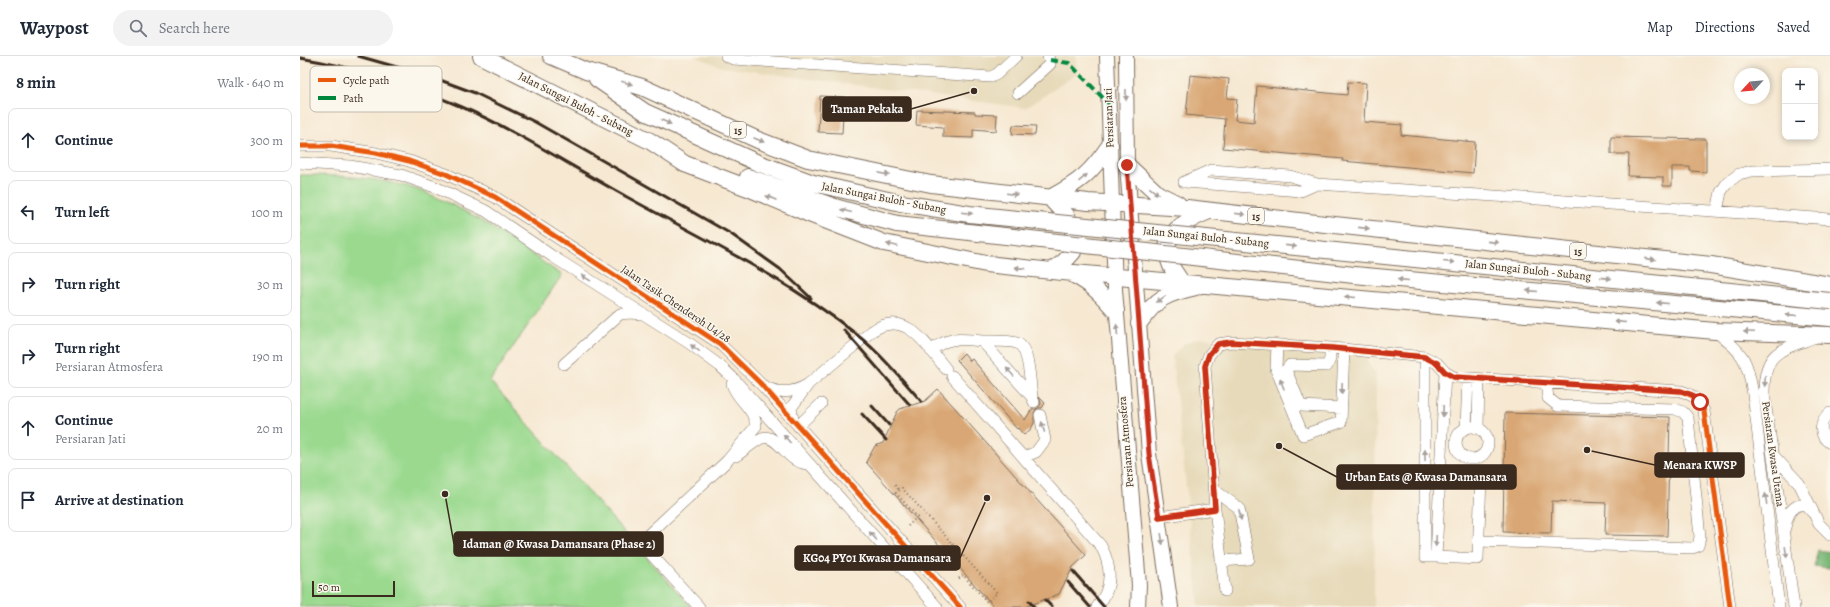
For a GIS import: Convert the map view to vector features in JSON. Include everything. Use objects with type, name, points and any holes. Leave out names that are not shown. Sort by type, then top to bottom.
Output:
[{"type":"highway","name":"Jalan Sungai Buloh - Subang","points":[[481,56],[672,151],[838,208],[898,224],[1346,274],[1830,318]]},
{"type":"highway","name":"Jalan Sungai Buloh - Subang","points":[[551,56],[586,71],[642,87],[758,140],[808,159],[932,184],[1050,198],[1212,210],[1325,224],[1710,265],[1830,285]]},
{"type":"highway","name":"Jalan Sungai Buloh - Subang","points":[[586,71],[645,112],[758,163],[813,183],[901,203],[969,214],[1044,220],[1830,301]]},
{"type":"highway","name":"Jalan Sungai Buloh - Subang","points":[[650,141],[685,164],[884,243],[986,264],[1715,331],[1826,335]]},
{"type":"highway","points":[[1052,271],[1064,262],[1072,252],[1075,236],[1068,216],[1050,198],[1079,181],[1095,167],[1110,145]]},
{"type":"highway","name":"Jalan Sungai Buloh - Subang","points":[[1127,165],[1158,194],[1187,208]]},
{"type":"highway","points":[[1181,282],[1170,264],[1168,257],[1167,250],[1171,237],[1178,226],[1193,217],[1212,210]]},
{"type":"highway","points":[[1069,272],[1090,284],[1101,293],[1116,311]]},
{"type":"highway","points":[[1138,323],[1150,307],[1164,296],[1212,284]]},
{"type":"main road","name":"Persiaran Jati","points":[[1107,56],[1114,276]]},
{"type":"main road","name":"Persiaran Jati","points":[[1126,56],[1127,165],[1130,204]]},
{"type":"main road","name":"Persiaran Atmosfera","points":[[1130,204],[1149,454],[1171,607]]},
{"type":"main road","name":"Persiaran Atmosfera","points":[[1114,276],[1139,585],[1138,607]]},
{"type":"street","points":[[726,56],[733,59],[851,61],[991,77],[997,74],[1016,56]]},
{"type":"street","points":[[1018,93],[1050,64],[1048,56]]},
{"type":"street","name":"Jalan Tasik Chenderoh U4/28","points":[[300,146],[331,146],[376,153],[409,161],[446,174],[495,197],[720,344],[760,383],[960,607]]},
{"type":"street","points":[[300,163],[321,163],[371,168],[401,175],[435,187],[486,212],[689,343],[732,377],[937,607]]},
{"type":"street","points":[[1717,212],[1721,192],[1728,183],[1739,174],[1752,171],[1830,169]]},
{"type":"street","points":[[1317,184],[1301,190],[1184,182],[1211,170],[1290,176],[1317,184],[1830,219]]},
{"type":"street","points":[[613,295],[618,304],[620,314]]},
{"type":"street","points":[[564,364],[620,314],[630,313],[644,315]]},
{"type":"street","points":[[821,404],[795,423],[791,408],[807,385],[872,331],[886,324],[897,323],[908,328],[949,372],[1095,537],[1106,556],[1110,577],[1108,591],[1104,599],[1097,607]]},
{"type":"street","name":"Persiaran Kwasa Utama","points":[[1715,331],[1743,356],[1748,369],[1753,394],[1780,607]]},
{"type":"street","name":"Persiaran Kwasa Utama","points":[[1794,607],[1764,393],[1764,379],[1767,366],[1780,350],[1826,335]]},
{"type":"street","points":[[930,351],[942,342],[949,340],[982,341],[1016,343],[1022,346],[1026,354],[1033,399],[982,341]]},
{"type":"street","points":[[1225,591],[1213,489],[1205,366],[1209,354],[1218,344],[1231,342],[1344,349],[1424,357],[1437,363],[1445,372],[1454,377],[1674,390],[1693,395],[1700,402],[1704,411],[1730,607]]},
{"type":"street","points":[[1277,345],[1276,369],[1303,435],[1341,422],[1344,349]]},
{"type":"street","points":[[1330,348],[1330,359],[1327,366],[1290,365],[1286,370],[1301,406],[1342,408]]},
{"type":"street","points":[[1424,357],[1425,557],[1478,559],[1481,477]]},
{"type":"street","points":[[1436,558],[1445,372]]},
{"type":"street","points":[[699,607],[651,554],[644,544],[648,535],[727,461],[756,426],[756,420],[752,413],[734,391],[732,377]]},
{"type":"street","points":[[1466,428],[1468,378]]},
{"type":"street","points":[[1478,428],[1479,379]]},
{"type":"street","points":[[760,383],[773,390],[787,392],[807,385]]},
{"type":"street","points":[[1478,541],[1692,548],[1698,546],[1700,537],[1688,418],[1683,412],[1675,409],[1558,406],[1548,398],[1546,383]]},
{"type":"street","points":[[1674,390],[1675,409]]},
{"type":"street","points":[[1830,413],[1822,421],[1821,426],[1824,437],[1830,443]]},
{"type":"street","points":[[1024,457],[1036,452],[1045,440],[1040,415]]},
{"type":"street","points":[[1466,428],[1478,428],[1486,436],[1488,447],[1482,456],[1471,460],[1461,456],[1456,446],[1457,435],[1466,428]]},
{"type":"street","points":[[727,461],[759,439],[766,437],[772,439],[795,459],[810,465]]},
{"type":"street","points":[[1773,455],[1799,483],[1813,513]]},
{"type":"street","points":[[1213,489],[1239,508],[1249,559],[1221,561]]},
{"type":"street","points":[[1784,533],[1787,516],[1791,510],[1800,504],[1806,504],[1830,535]]},
{"type":"street","points":[[1159,517],[1215,509]]},
{"type":"path","points":[[895,485],[899,491]]},
{"type":"path","points":[[908,526],[917,517],[896,493],[902,488],[997,593],[987,602],[963,575],[957,580]]},
{"type":"shaded area","points":[[695,56],[1076,56],[1077,74],[1025,108],[722,67]]},
{"type":"shaded area","points":[[1199,338],[1359,348],[1376,375],[1374,607],[1199,607],[1172,356],[1183,344]]},
{"type":"green space","points":[[300,175],[340,176],[367,179],[406,186],[427,193],[448,202],[487,224],[562,275],[490,381],[691,607],[300,607]]},
{"type":"green space","points":[[1818,550],[1830,552],[1830,568],[1814,566]]},
{"type":"building","points":[[1190,75],[1229,79],[1227,98],[1237,99],[1235,120],[1254,122],[1257,86],[1347,95],[1348,82],[1366,83],[1364,122],[1402,125],[1401,135],[1475,142],[1473,173],[1223,148],[1225,119],[1186,115]]},
{"type":"building","points":[[820,96],[844,97],[842,133],[818,132]]},
{"type":"building","points":[[917,110],[975,112],[975,114],[997,115],[996,131],[973,129],[973,138],[943,137],[943,127],[916,125]]},
{"type":"building","points":[[1013,125],[1036,126],[1035,135],[1012,134]]},
{"type":"building","points":[[1611,137],[1706,139],[1706,172],[1690,171],[1690,167],[1672,167],[1672,186],[1663,186],[1663,177],[1628,176],[1629,154],[1611,154]]},
{"type":"building","points":[[964,353],[970,361],[972,359],[1025,420],[1032,409],[1036,409],[1040,406],[1041,403],[1039,397],[1045,403],[1042,408],[1038,408],[1034,412],[1034,423],[1031,429],[1024,435],[1018,428],[1017,429],[957,360]]},
{"type":"building","points":[[938,389],[1086,555],[1073,567],[1059,594],[1025,607],[994,607],[866,462],[875,446],[883,443],[897,412],[900,409],[925,401]]},
{"type":"building","points":[[1505,413],[1670,417],[1667,536],[1605,535],[1606,503],[1552,501],[1551,533],[1503,532]]},
{"type":"railway","points":[[358,56],[393,66]]},
{"type":"railway","points":[[300,58],[342,66]]},
{"type":"railway","points":[[442,81],[475,93],[535,122],[731,234],[780,269],[811,298]]},
{"type":"railway","points":[[442,99],[504,127],[627,197],[773,277],[802,295],[865,341],[890,366],[921,401]]},
{"type":"railway","points":[[844,330],[910,405]]},
{"type":"railway","points":[[872,406],[889,425]]},
{"type":"railway","points":[[862,414],[886,440]]},
{"type":"railway","points":[[1073,571],[1104,607]]},
{"type":"railway","points":[[1068,582],[1090,607]]},
{"type":"railway","points":[[1045,600],[1052,607]]},
{"type":"railway","points":[[1029,601],[1034,607]]},
{"type":"marked path","points":[[1050,60],[1069,63],[1109,104]]},
{"type":"cycle path","points":[[300,146],[331,146],[376,153],[409,161],[446,174],[495,197],[720,344],[760,383],[960,607]]},
{"type":"cycle path","points":[[1159,517],[1215,509],[1205,366],[1209,355],[1218,344],[1231,342],[1332,348],[1425,357],[1437,363],[1445,372],[1454,377],[1681,391],[1695,398],[1700,403],[1704,411],[1730,607]]},
{"type":"place","name":"Taman Pekaka","points":[[974,91]]},
{"type":"place","name":"Urban Eats @ Kwasa Damansara","points":[[1279,446]]},
{"type":"place","name":"Menara KWSP","points":[[1587,450]]},
{"type":"place","name":"Idaman @ Kwasa Damansara (Phase 2)","points":[[445,494]]},
{"type":"place","name":"KG04 PY01 Kwasa Damansara","points":[[987,498]]},
{"type":"route","points":[[1127,165],[1149,454],[1159,517],[1215,509],[1205,366],[1209,354],[1218,344],[1231,342],[1385,352],[1424,357],[1437,363],[1445,372],[1454,377],[1681,391],[1693,395],[1700,402]]}]
